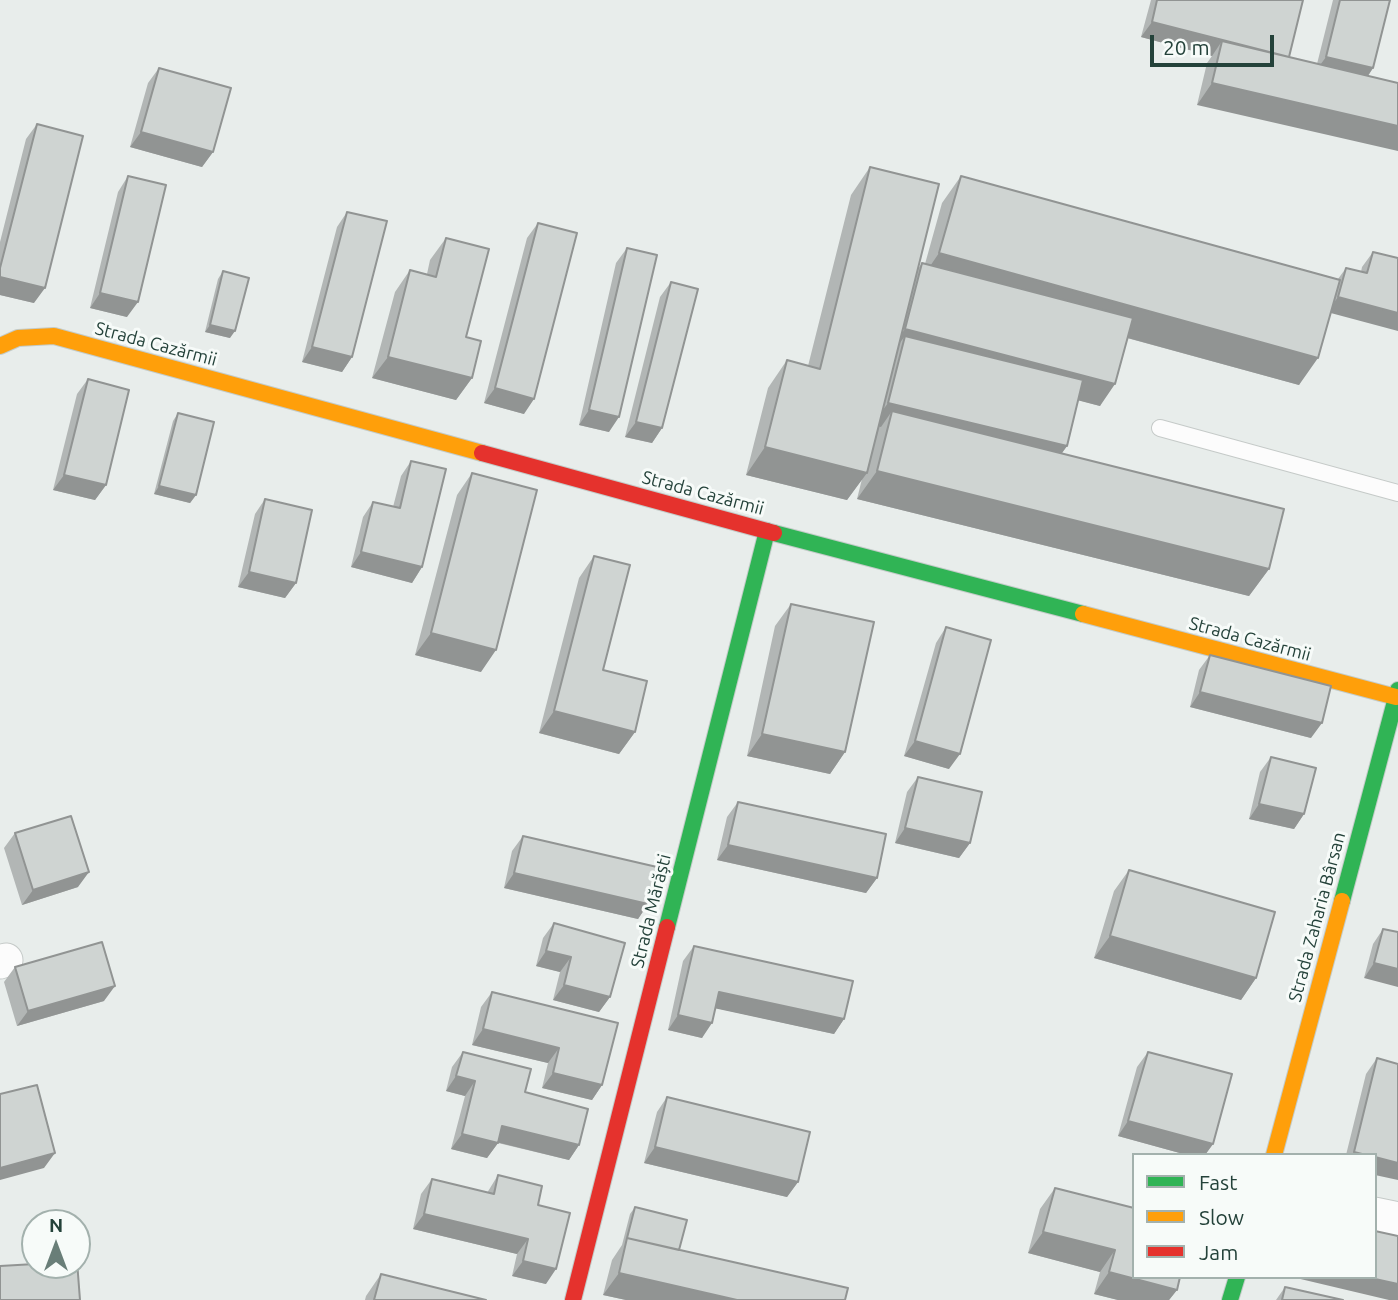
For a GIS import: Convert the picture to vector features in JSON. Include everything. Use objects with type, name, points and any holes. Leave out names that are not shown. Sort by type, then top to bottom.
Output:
[{"type":"street","name":"Strada Cazărmii","points":[[0,346],[18,338],[54,336],[767,531],[1397,693]]},
{"type":"street","name":"Strada Mărăști","points":[[573,1300],[767,531]]},
{"type":"street","name":"Strada Zaharia Bârsan","points":[[1275,1153],[1397,693]]},
{"type":"street","points":[[1377,1214],[1398,1219]]},
{"type":"street","points":[[1230,1300],[1236,1279]]},
{"type":"lane","points":[[1160,428],[1398,493]]},
{"type":"building","points":[[1157,0],[1303,0],[1289,57],[1152,22]]},
{"type":"building","points":[[1340,0],[1390,0],[1373,68],[1326,57]]},
{"type":"building","points":[[1222,41],[1398,83],[1398,126],[1212,83]]},
{"type":"building","points":[[159,68],[231,88],[213,152],[141,132]]},
{"type":"building","points":[[37,124],[83,136],[45,288],[0,277],[0,268]]},
{"type":"building","points":[[870,167],[939,184],[867,473],[765,447],[787,360],[820,369]]},
{"type":"building","points":[[128,176],[166,185],[138,302],[100,293]]},
{"type":"building","points":[[961,176],[1340,280],[1318,358],[939,253]]},
{"type":"building","points":[[347,212],[387,221],[352,357],[312,347]]},
{"type":"building","points":[[538,223],[577,233],[534,399],[495,388]]},
{"type":"building","points":[[446,238],[489,249],[466,337],[481,341],[472,378],[388,357],[410,270],[436,277]]},
{"type":"building","points":[[627,248],[657,255],[619,417],[589,410]]},
{"type":"building","points":[[1373,252],[1398,258],[1398,313],[1338,297],[1346,268],[1367,273]]},
{"type":"building","points":[[922,263],[1133,318],[1115,384],[905,329]]},
{"type":"building","points":[[223,271],[249,278],[235,331],[210,325]]},
{"type":"building","points":[[671,282],[698,289],[662,428],[636,422]]},
{"type":"building","points":[[905,336],[1083,380],[1067,446],[888,403]]},
{"type":"building","points":[[88,379],[129,390],[106,485],[64,475]]},
{"type":"building","points":[[892,411],[1284,509],[1269,569],[877,471]]},
{"type":"building","points":[[178,413],[214,422],[196,495],[159,486]]},
{"type":"building","points":[[411,461],[446,469],[422,567],[361,552],[373,502],[400,508]]},
{"type":"building","points":[[472,473],[537,490],[496,650],[431,633]]},
{"type":"building","points":[[265,499],[312,510],[296,583],[249,572]]},
{"type":"building","points":[[594,556],[630,565],[603,670],[647,681],[635,732],[554,711]]},
{"type":"building","points":[[791,604],[874,622],[845,752],[762,734]]},
{"type":"building","points":[[946,627],[991,640],[960,754],[915,741]]},
{"type":"building","points":[[1210,655],[1331,686],[1322,723],[1200,692]]},
{"type":"building","points":[[1271,757],[1316,768],[1304,814],[1259,804]]},
{"type":"building","points":[[918,777],[982,792],[970,843],[905,828]]},
{"type":"building","points":[[738,802],[886,834],[877,878],[728,845]]},
{"type":"building","points":[[71,816],[89,872],[33,890],[15,833]]},
{"type":"building","points":[[523,836],[657,867],[648,904],[514,873]]},
{"type":"building","points":[[1129,870],[1275,912],[1256,978],[1110,936]]},
{"type":"building","points":[[554,923],[625,943],[610,997],[564,985],[571,957],[546,951]]},
{"type":"building","points":[[1383,929],[1398,932],[1398,969],[1374,963]]},
{"type":"building","points":[[102,942],[115,986],[28,1011],[15,967]]},
{"type":"building","points":[[694,946],[853,981],[844,1019],[719,992],[712,1023],[678,1015]]},
{"type":"building","points":[[492,992],[618,1023],[602,1085],[553,1073],[559,1048],[483,1029]]},
{"type":"building","points":[[463,1052],[531,1069],[525,1092],[588,1109],[579,1145],[502,1126],[498,1143],[462,1134],[475,1081],[456,1076]]},
{"type":"building","points":[[1148,1052],[1232,1074],[1213,1144],[1128,1121]]},
{"type":"building","points":[[1377,1058],[1398,1064],[1398,1163],[1377,1158],[1377,1153],[1354,1152]]},
{"type":"building","points":[[37,1085],[55,1153],[0,1168],[0,1094]]},
{"type":"building","points":[[667,1097],[810,1132],[798,1182],[655,1147]]},
{"type":"building","points":[[498,1175],[542,1186],[538,1205],[570,1213],[556,1269],[523,1261],[528,1239],[424,1214],[432,1179],[494,1194]]},
{"type":"building","points":[[1055,1188],[1132,1207],[1132,1278],[1109,1272],[1115,1250],[1043,1232]]},
{"type":"building","points":[[635,1207],[687,1220],[679,1250],[627,1238]]},
{"type":"building","points":[[1377,1231],[1398,1236],[1398,1284],[1375,1279]]},
{"type":"building","points":[[627,1238],[848,1288],[845,1300],[737,1300],[619,1273]]},
{"type":"building","points":[[21,1265],[21,1279],[78,1279],[80,1300],[0,1300],[0,1266]]},
{"type":"building","points":[[381,1274],[486,1300],[374,1300]]},
{"type":"building","points":[[1135,1279],[1180,1279],[1177,1290]]},
{"type":"building","points":[[1285,1287],[1343,1300],[1282,1300]]},
{"type":"traffic: fast","points":[[667,927],[767,531]]},
{"type":"traffic: fast","points":[[774,533],[1083,614]]},
{"type":"traffic: fast","points":[[1342,901],[1398,690]]},
{"type":"traffic: fast","points":[[1230,1300],[1236,1279]]},
{"type":"traffic: slow","points":[[0,346],[18,338],[54,336],[482,453]]},
{"type":"traffic: slow","points":[[1083,614],[1396,697]]},
{"type":"traffic: slow","points":[[1275,1153],[1342,901]]},
{"type":"traffic: jam","points":[[482,453],[774,533]]},
{"type":"traffic: jam","points":[[573,1300],[667,927]]}]
